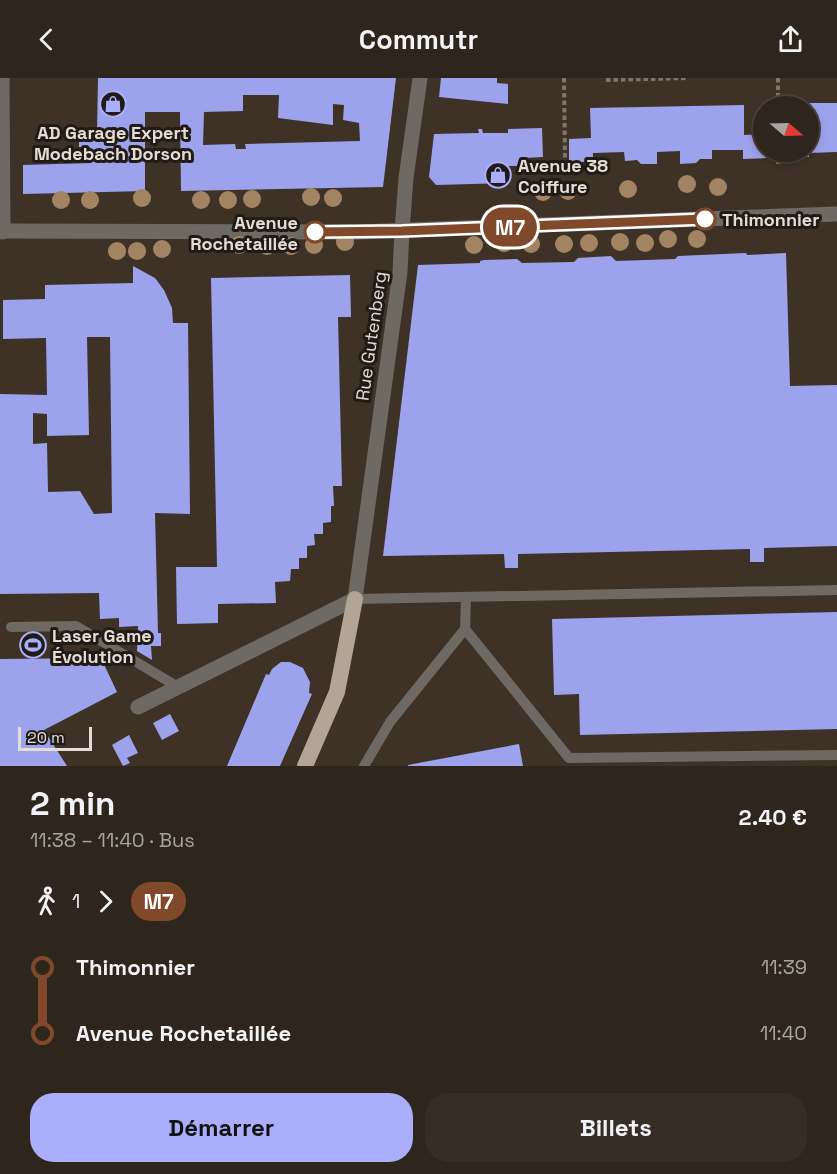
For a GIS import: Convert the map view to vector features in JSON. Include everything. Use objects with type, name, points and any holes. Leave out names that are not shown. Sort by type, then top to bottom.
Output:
[{"type":"highway","points":[[305,766],[337,692],[355,598]]},
{"type":"street","points":[[2,78],[1,232],[402,231],[837,214]]},
{"type":"street","name":"Rue Gutenberg","points":[[355,598],[400,272],[406,178],[420,78]]},
{"type":"street","points":[[138,707],[355,598]]},
{"type":"lane","points":[[355,598],[837,590]]},
{"type":"lane","points":[[364,766],[390,722],[465,629],[466,597]]},
{"type":"lane","points":[[11,627],[76,626],[178,687]]},
{"type":"lane","points":[[465,629],[569,758],[837,755]]},
{"type":"path","points":[[564,78],[565,162]]},
{"type":"path","points":[[606,80],[687,78]]},
{"type":"path","points":[[778,78],[778,96]]},
{"type":"path","points":[[778,162],[778,167]]},
{"type":"building","points":[[98,78],[396,78],[383,187],[181,191],[180,112],[145,112],[145,191],[23,194],[23,165],[91,163],[90,147],[79,147],[79,133],[97,133]],"holes":[[[243,95],[279,95],[278,118],[333,125],[333,104],[344,105],[343,120],[359,123],[360,141],[245,144],[246,149],[236,149],[235,144],[203,145],[204,112],[243,111]]]},
{"type":"building","points":[[441,78],[497,78],[497,83],[508,84],[508,104],[439,97]]},
{"type":"building","points":[[819,103],[837,103],[837,152],[819,153]]},
{"type":"building","points":[[744,105],[744,135],[753,135],[753,159],[743,159],[743,150],[712,150],[712,159],[700,159],[696,163],[680,164],[680,151],[657,152],[657,164],[641,164],[637,160],[625,161],[624,152],[593,153],[593,162],[569,162],[569,139],[591,138],[590,108]]},
{"type":"building","points":[[542,128],[543,157],[524,158],[525,166],[508,166],[508,183],[436,185],[429,177],[434,134],[479,133],[478,129],[482,129],[483,133],[508,133],[508,129]]},
{"type":"building","points":[[746,253],[747,255],[786,253],[790,386],[837,385],[837,546],[764,548],[764,562],[750,562],[750,549],[518,554],[518,568],[505,568],[504,554],[383,556],[418,265],[517,259],[522,263],[574,262],[578,258],[611,256],[616,261],[675,259],[678,256]]},
{"type":"building","points":[[133,266],[155,278],[164,290],[172,308],[173,323],[188,323],[190,514],[155,513],[158,633],[161,633],[161,646],[151,646],[152,660],[137,651],[138,626],[119,627],[119,618],[100,619],[99,593],[0,594],[0,394],[47,395],[46,338],[3,339],[3,300],[45,299],[45,285],[133,283]],"holes":[[[87,337],[110,337],[112,513],[94,514],[80,491],[48,492],[47,443],[33,444],[33,413],[47,414],[47,436],[89,435]]]},
{"type":"building","points":[[350,275],[351,317],[338,317],[342,486],[333,486],[334,506],[331,506],[331,522],[323,523],[323,534],[314,534],[315,545],[307,546],[307,558],[299,558],[299,569],[291,569],[290,581],[275,582],[276,603],[218,604],[218,623],[177,624],[176,567],[217,567],[211,278]]},
{"type":"building","points":[[837,612],[837,729],[580,735],[579,694],[554,695],[552,619]]},
{"type":"building","points":[[101,658],[117,692],[44,730],[67,766],[0,766],[0,659]]},
{"type":"building","points":[[281,662],[290,662],[303,668],[310,682],[309,693],[312,694],[280,766],[227,766],[266,674],[269,675],[272,669]]},
{"type":"building","points":[[170,714],[179,731],[162,740],[153,723]]},
{"type":"building","points":[[129,735],[138,753],[127,758],[130,763],[123,766],[112,745]]},
{"type":"building","points":[[519,744],[523,766],[408,766],[408,765]]},
{"type":"bus line","name":"M7","points":[[315,232],[402,231],[705,219]]},
{"type":"place","name":"AD Garage Expert Modebach Dorson","points":[[113,104]]},
{"type":"place","name":"Avenue 38 Coiffure","points":[[498,175]]},
{"type":"place","name":"Thimonnier","points":[[705,219]]},
{"type":"place","name":"Avenue Rochetaillée","points":[[315,232]]},
{"type":"place","name":"Laser Game Évolution","points":[[33,645]]}]
